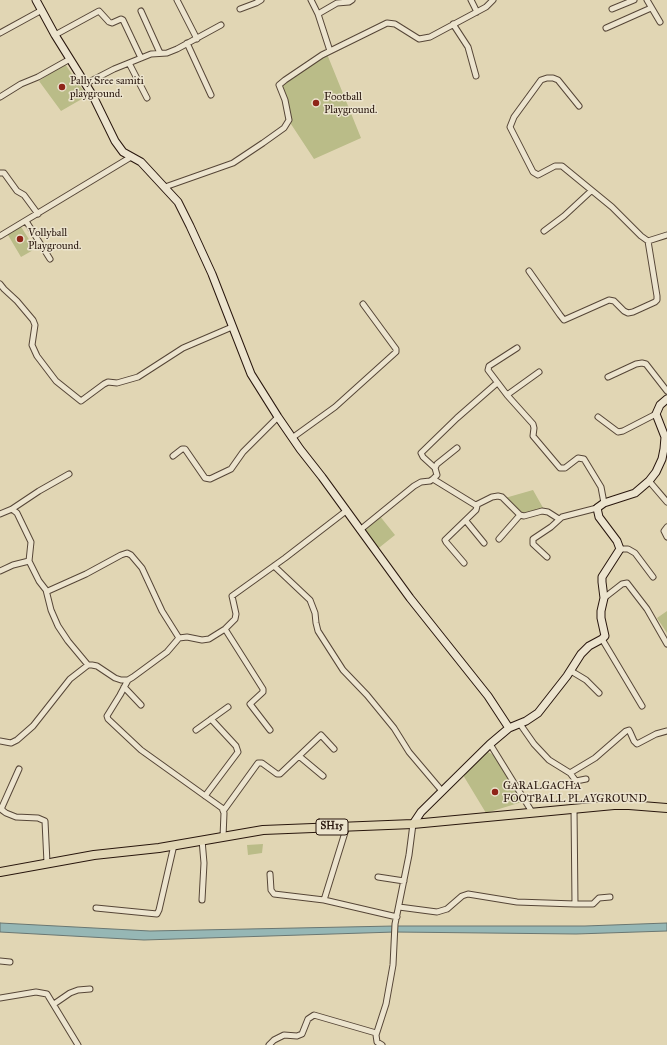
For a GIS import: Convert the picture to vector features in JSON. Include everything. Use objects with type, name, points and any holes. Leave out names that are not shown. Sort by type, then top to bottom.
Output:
[{"type":"main road","name":"SH15","points":[[0,872],[94,855],[174,845],[263,830],[413,824],[574,808],[629,805],[667,808]]},
{"type":"street","points":[[36,0],[55,35],[93,96],[116,142],[123,152],[141,162],[178,202],[212,274],[251,374],[278,418],[410,598],[488,696],[509,728]]},
{"type":"street","points":[[177,0],[197,38]]},
{"type":"street","points":[[240,9],[261,0]]},
{"type":"street","points":[[311,0],[318,14],[330,51]]},
{"type":"street","points":[[318,14],[337,4],[352,0]]},
{"type":"street","points":[[471,0],[477,12]]},
{"type":"street","points":[[165,187],[233,162],[284,128],[289,120],[285,100],[279,85],[330,51],[387,23],[395,24],[419,39],[430,37],[486,7],[493,0]]},
{"type":"street","points":[[612,10],[634,0]]},
{"type":"street","points":[[647,0],[660,22]]},
{"type":"street","points":[[606,28],[651,8]]},
{"type":"street","points":[[0,33],[42,10]]},
{"type":"street","points":[[55,35],[99,11],[109,22],[112,23],[121,19],[122,20],[141,58]]},
{"type":"street","points":[[141,11],[160,53]]},
{"type":"street","points":[[453,24],[468,47],[476,76]]},
{"type":"street","points":[[85,84],[114,69],[151,54],[166,53],[221,25]]},
{"type":"street","points":[[187,43],[211,95]]},
{"type":"street","points":[[0,97],[21,84],[38,77],[70,59]]},
{"type":"street","points":[[129,63],[147,98]]},
{"type":"street","points":[[529,271],[564,320],[609,300],[614,301],[628,313],[634,312],[657,300],[648,241],[612,207],[562,166],[555,166],[542,174],[536,175],[510,127],[514,117],[533,91],[542,80],[547,78],[558,80],[579,106]]},
{"type":"street","points":[[0,236],[131,157]]},
{"type":"street","points":[[0,172],[4,173],[17,191],[24,195],[38,214]]},
{"type":"street","points":[[544,231],[564,216],[592,191]]},
{"type":"street","points":[[26,221],[50,260]]},
{"type":"street","points":[[648,241],[667,235]]},
{"type":"street","points":[[0,284],[33,320],[35,325],[32,346],[37,356],[56,381],[80,401],[108,382],[117,383],[138,377],[183,348],[232,327]]},
{"type":"street","points":[[292,438],[335,407],[396,352],[396,349],[363,304]]},
{"type":"street","points":[[517,348],[489,366],[488,370],[497,383],[533,424],[533,436],[560,468],[565,468],[578,458],[584,459],[601,487],[604,503]]},
{"type":"street","points":[[608,377],[636,364],[642,363],[646,364],[667,391]]},
{"type":"street","points":[[507,395],[540,372]]},
{"type":"street","points":[[360,530],[414,486],[421,482],[430,481],[433,479],[436,475],[435,468],[423,457],[421,452],[497,383]]},
{"type":"street","points":[[598,417],[618,432],[623,432],[656,414],[660,405],[667,399]]},
{"type":"street","points":[[547,557],[533,544],[532,541],[550,528],[559,519],[597,508],[604,503],[635,493],[649,481],[656,472],[662,459],[665,437],[656,414]]},
{"type":"street","points":[[173,456],[182,449],[185,449],[205,478],[210,479],[231,469],[243,452],[278,418]]},
{"type":"street","points":[[435,468],[437,464],[457,448]]},
{"type":"street","points":[[0,514],[12,509],[39,491],[69,474]]},
{"type":"street","points":[[433,479],[476,505]]},
{"type":"street","points":[[649,481],[667,502]]},
{"type":"street","points":[[476,505],[492,496],[498,496],[502,497],[520,515],[524,516],[546,511],[559,519]]},
{"type":"street","points":[[464,564],[445,540],[476,510],[476,505]]},
{"type":"street","points":[[597,508],[599,517],[617,541],[620,549]]},
{"type":"street","points":[[12,509],[17,513],[31,542],[28,561],[39,581],[46,590],[51,610],[58,626],[88,665]]},
{"type":"street","points":[[0,741],[11,742],[17,740],[33,726],[70,679],[88,665],[92,664],[97,666],[115,678],[128,680],[167,652],[179,638],[187,637],[202,640],[209,639],[225,629],[235,619],[236,614],[232,596],[346,511]]},
{"type":"street","points":[[499,539],[520,515]]},
{"type":"street","points":[[466,521],[484,543]]},
{"type":"street","points":[[667,527],[664,531],[667,537]]},
{"type":"street","points":[[620,549],[628,549],[635,553],[653,577]]},
{"type":"street","points":[[382,1045],[379,1044],[376,1039],[376,1033],[387,997],[394,954],[395,924],[409,855],[413,824],[420,812],[490,744],[509,728],[533,718],[571,671],[585,649],[605,636],[601,611],[604,598],[602,577],[620,549]]},
{"type":"street","points":[[46,590],[86,574],[127,553],[131,555],[142,568],[162,611],[179,638]]},
{"type":"street","points":[[0,571],[13,565],[28,561]]},
{"type":"street","points":[[274,566],[310,600],[315,613],[318,631],[343,670],[367,695],[394,728],[409,752],[442,791]]},
{"type":"street","points":[[604,598],[622,584],[627,583],[646,609],[667,644]]},
{"type":"street","points":[[225,629],[263,689],[263,692],[250,704],[270,730]]},
{"type":"street","points":[[602,639],[642,706]]},
{"type":"street","points":[[571,671],[586,680],[599,693]]},
{"type":"street","points":[[128,680],[107,716],[108,719],[141,750],[224,810]]},
{"type":"street","points":[[124,687],[141,705]]},
{"type":"street","points":[[196,730],[228,707]]},
{"type":"street","points":[[205,796],[238,752],[236,746],[211,719]]},
{"type":"street","points":[[520,724],[545,756],[570,773],[576,781],[586,779]]},
{"type":"street","points":[[570,773],[595,758],[626,731],[629,730],[637,744],[656,734],[667,731]]},
{"type":"street","points":[[223,836],[224,810],[257,764],[262,763],[277,774],[280,774],[320,735],[334,749]]},
{"type":"street","points":[[490,744],[532,812]]},
{"type":"street","points":[[299,756],[323,776]]},
{"type":"street","points":[[19,769],[2,810],[16,817],[38,818],[45,821],[47,863]]},
{"type":"street","points":[[574,808],[575,904]]},
{"type":"street","points":[[324,900],[347,826]]},
{"type":"street","points":[[202,840],[204,863],[202,900]]},
{"type":"street","points":[[96,908],[157,914],[174,845]]},
{"type":"street","points":[[270,874],[271,890],[274,894],[324,900],[397,917]]},
{"type":"street","points":[[378,877],[404,881]]},
{"type":"street","points":[[399,907],[437,912],[447,909],[462,896],[468,894],[517,902],[575,904],[593,904],[599,898],[610,897]]},
{"type":"street","points":[[0,961],[10,962]]},
{"type":"street","points":[[54,1004],[70,992],[90,989]]},
{"type":"street","points":[[0,998],[44,992],[54,1004],[78,1045]]},
{"type":"street","points":[[269,1045],[274,1040],[284,1035],[297,1036],[302,1034],[308,1019],[314,1015],[376,1033]]},
{"type":"green space","name":"Football Playground.","points":[[327,54],[361,138],[314,159],[289,121],[279,85]]},
{"type":"green space","name":"Pally Sree samiti playground.","points":[[65,64],[87,96],[61,111],[39,81]]},
{"type":"green space","name":"Vollyball Playground.","points":[[18,222],[35,249],[21,257],[5,230]]},
{"type":"green space","points":[[533,490],[546,513],[519,520],[505,498]]},
{"type":"green space","points":[[379,515],[395,535],[375,551],[360,530]]},
{"type":"green space","points":[[667,611],[667,633],[657,618]]},
{"type":"green space","name":"GARALGACHA FOOTBALL PLAYGROUND","points":[[488,752],[494,755],[522,802],[486,813],[463,775]]},
{"type":"green space","points":[[263,844],[262,853],[248,855],[247,845]]},
{"type":"water","points":[[0,923],[150,931],[394,926],[585,926],[667,923],[667,931],[576,934],[395,932],[144,940],[0,932]]},
{"type":"place","name":"Pally Sree samiti playground.","points":[[62,87]]},
{"type":"place","name":"Football Playground.","points":[[316,103]]},
{"type":"place","name":"Vollyball Playground.","points":[[20,239]]},
{"type":"place","name":"GARALGACHA FOOTBALL PLAYGROUND","points":[[495,792]]}]
